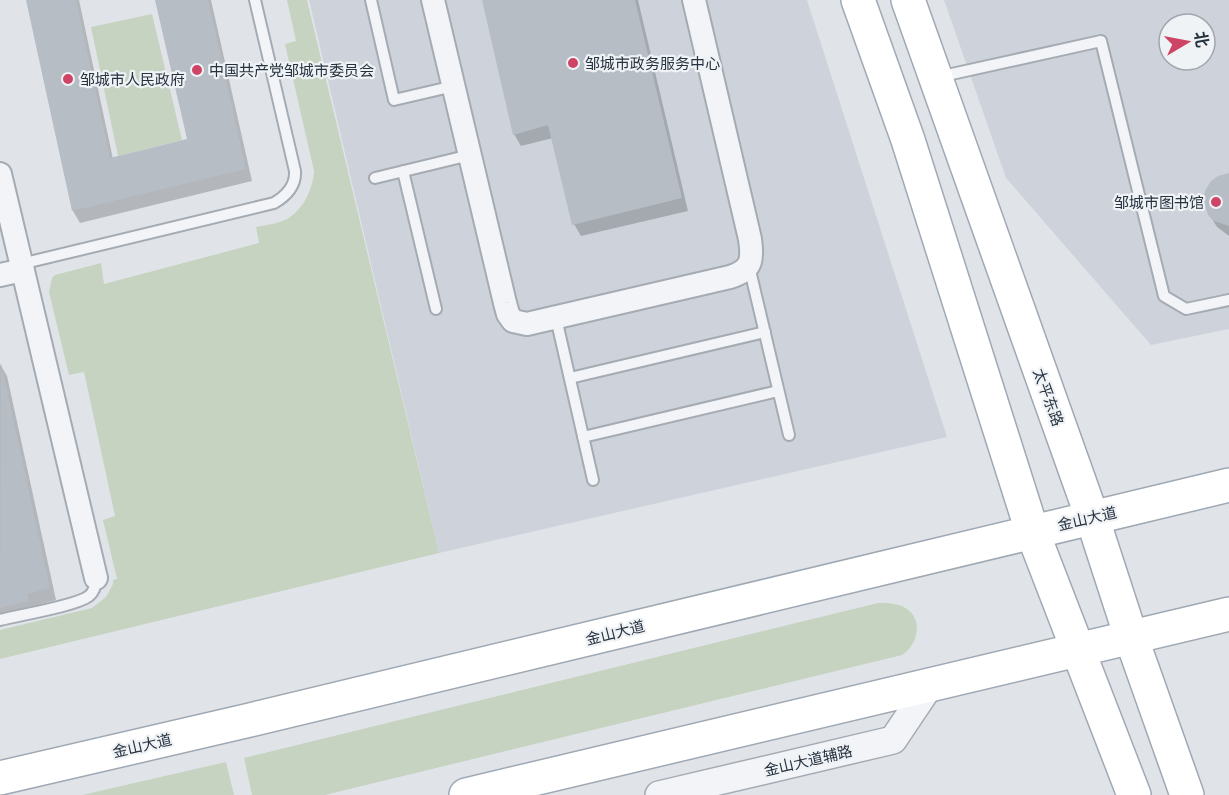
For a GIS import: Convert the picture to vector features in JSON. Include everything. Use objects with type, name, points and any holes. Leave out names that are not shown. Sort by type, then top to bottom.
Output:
[{"type":"main road","points":[[858,0],[908,140],[1032,531],[1134,795]]},
{"type":"main road","name":"太平东路","points":[[908,0],[1092,517],[1131,637],[1188,795]]},
{"type":"main road","name":"金山大道","points":[[0,778],[261,718],[1229,484]]},
{"type":"main road","points":[[466,795],[1229,614]]},
{"type":"street","points":[[433,0],[505,303],[510,318],[516,323],[527,324],[730,278],[745,271],[749,266],[752,256],[750,238],[694,0]]},
{"type":"street","points":[[0,174],[96,578]]},
{"type":"street","points":[[0,275],[22,267]]},
{"type":"street","name":"金山大道辅路","points":[[659,795],[893,740],[930,685]]},
{"type":"lane","points":[[22,267],[274,203],[287,194],[294,181],[295,171],[255,0]]},
{"type":"lane","points":[[371,0],[394,100],[454,86]]},
{"type":"lane","points":[[935,78],[1101,41],[1164,296],[1186,309],[1229,300]]},
{"type":"lane","points":[[375,178],[470,155]]},
{"type":"lane","points":[[403,171],[436,309]]},
{"type":"lane","points":[[749,266],[789,435]]},
{"type":"lane","points":[[556,318],[593,480]]},
{"type":"lane","points":[[570,378],[765,332]]},
{"type":"lane","points":[[583,437],[778,391]]},
{"type":"lane","points":[[0,620],[87,597],[94,590],[96,578]]},
{"type":"shaded area","points":[[309,0],[807,0],[947,437],[439,553]]},
{"type":"shaded area","points":[[944,0],[1229,0],[1229,329],[1151,345],[1006,178]]},
{"type":"green space","points":[[287,0],[307,0],[439,553],[0,659],[0,630],[92,608],[106,597],[113,580],[117,579],[103,520],[115,516],[84,372],[69,375],[49,292],[52,278],[55,275],[101,263],[104,284],[259,243],[256,227],[282,221],[297,211],[312,185],[314,171],[285,44],[296,41]]},
{"type":"green space","points":[[152,14],[182,140],[118,156],[91,27]]},
{"type":"green space","points":[[878,603],[904,607],[916,620],[915,640],[902,655],[325,795],[252,795],[244,758]]},
{"type":"green space","points":[[226,762],[234,795],[82,795]]},
{"type":"building","points":[[26,0],[76,0],[110,158],[187,139],[155,0],[208,0],[246,169],[72,211]]},
{"type":"building","name":"邹城市政务服务中心","points":[[482,0],[635,0],[682,198],[572,225],[548,125],[513,135]]},
{"type":"building","name":"邹城市图书馆","points":[[1229,173],[1229,226],[1214,221],[1208,215],[1203,197],[1211,181]]},
{"type":"building","points":[[1,363],[50,588],[27,594],[29,601],[0,608]]},
{"type":"place","name":"邹城市政务服务中心","points":[[573,63]]},
{"type":"place","name":"中国共产党邹城市委员会","points":[[197,70]]},
{"type":"place","name":"邹城市人民政府","points":[[68,79]]},
{"type":"place","name":"邹城市图书馆","points":[[1216,202]]}]
